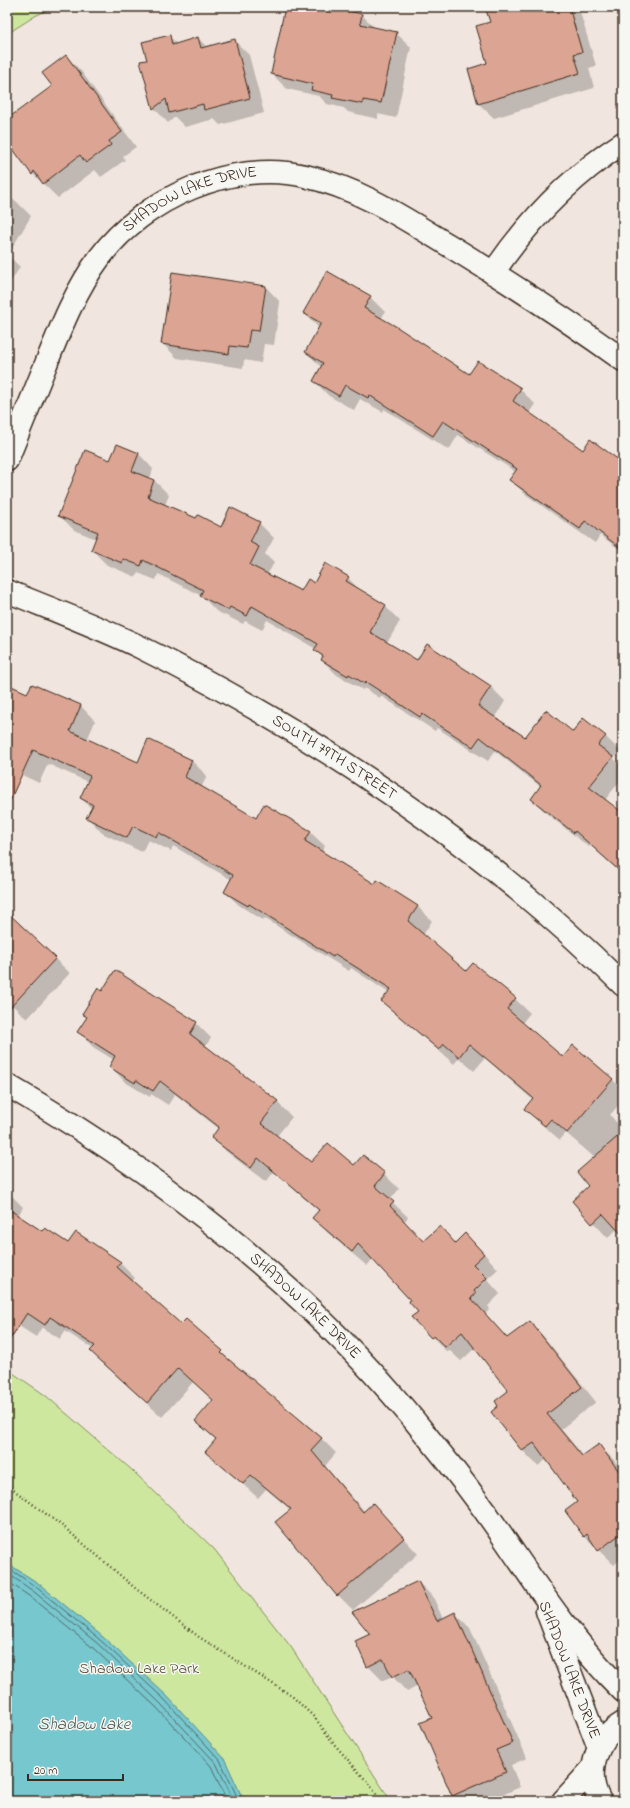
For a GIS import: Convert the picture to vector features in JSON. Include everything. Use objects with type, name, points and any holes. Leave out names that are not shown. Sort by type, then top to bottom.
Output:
[{"type":"street","points":[[493,273],[532,221],[557,195],[586,170],[623,143]]},
{"type":"street","name":"SHADOW LAKE DRIVE","points":[[7,460],[77,292],[100,256],[122,232],[157,204],[192,187],[230,177],[266,172],[304,175],[365,196],[493,273],[623,360]]},
{"type":"street","name":"SOUTH 79TH STREET","points":[[7,591],[139,647],[250,707],[318,747],[389,794],[493,870],[564,930],[623,985]]},
{"type":"street","name":"SHADOW LAKE DRIVE","points":[[7,1085],[80,1129],[154,1179],[211,1221],[327,1325],[378,1377],[434,1444],[470,1490],[540,1593],[602,1670],[623,1691]]},
{"type":"street","name":"SHADOW LAKE DRIVE","points":[[540,1593],[596,1758],[593,1782],[600,1801]]},
{"type":"street","points":[[562,1801],[596,1758],[610,1732],[623,1723]]},
{"type":"path","points":[[7,1485],[65,1528],[135,1588],[200,1637],[292,1696],[315,1718],[335,1745],[370,1785],[381,1801]]},
{"type":"green space","points":[[7,7],[54,7],[35,16],[7,34]]},
{"type":"green space","name":"Shadow Lake Park","points":[[7,1369],[45,1395],[133,1471],[214,1549],[291,1647],[391,1801],[7,1801]]},
{"type":"water","name":"Shadow Lake","points":[[7,1563],[38,1583],[103,1637],[167,1696],[224,1758],[244,1801],[7,1801]]},
{"type":"building","points":[[285,7],[331,7],[362,14],[360,24],[397,32],[381,103],[363,100],[363,104],[332,98],[333,95],[311,90],[313,84],[271,74]]},
{"type":"building","points":[[485,7],[569,7],[582,52],[574,54],[580,73],[478,104],[468,69],[487,63],[476,26],[490,22]]},
{"type":"building","points":[[170,35],[172,45],[198,37],[201,48],[235,39],[250,98],[204,110],[203,104],[169,113],[166,99],[153,109],[140,61],[147,60],[142,42]]},
{"type":"building","points":[[66,55],[122,132],[109,141],[111,145],[86,163],[80,155],[43,184],[34,171],[32,175],[7,141],[7,119],[52,86],[42,73]]},
{"type":"building","points":[[327,271],[371,296],[364,308],[397,327],[469,374],[478,361],[521,388],[513,401],[583,450],[590,439],[623,463],[623,550],[585,521],[580,529],[509,480],[517,469],[443,421],[433,436],[369,395],[368,398],[345,385],[339,396],[313,381],[323,363],[305,352],[321,323],[303,313]]},
{"type":"building","points":[[172,272],[266,286],[259,331],[250,330],[247,348],[230,346],[229,354],[161,344]]},
{"type":"building","points":[[117,444],[139,453],[132,471],[154,480],[148,497],[196,518],[198,515],[221,527],[230,507],[260,522],[250,542],[259,547],[250,565],[301,591],[308,579],[314,583],[325,563],[349,577],[346,581],[386,605],[370,632],[417,660],[427,644],[491,686],[478,706],[525,737],[546,710],[573,732],[583,718],[606,736],[598,745],[613,757],[589,787],[623,813],[623,874],[575,831],[574,833],[531,799],[541,785],[480,737],[473,747],[422,714],[420,717],[366,682],[365,684],[349,674],[348,676],[321,660],[323,656],[314,650],[318,644],[252,606],[247,616],[230,607],[228,610],[200,596],[203,590],[143,560],[141,566],[123,559],[122,563],[91,550],[98,532],[58,516],[85,450],[110,460]]},
{"type":"building","points":[[7,684],[27,693],[32,684],[81,705],[70,731],[138,762],[148,739],[192,760],[185,777],[256,818],[264,804],[311,831],[305,841],[375,884],[377,880],[418,906],[408,921],[466,971],[473,963],[516,998],[507,1009],[563,1057],[573,1045],[613,1079],[567,1133],[551,1119],[545,1126],[524,1109],[533,1098],[469,1044],[459,1057],[444,1044],[439,1050],[381,1001],[391,989],[335,954],[333,957],[249,904],[248,906],[224,892],[233,875],[158,832],[156,837],[133,826],[127,838],[86,818],[93,805],[80,798],[90,776],[33,750],[7,807]]},
{"type":"building","points":[[7,912],[56,958],[7,1011]]},
{"type":"building","points":[[115,970],[197,1022],[190,1034],[278,1101],[261,1123],[311,1162],[328,1143],[354,1165],[363,1155],[385,1173],[375,1186],[394,1202],[390,1206],[423,1241],[440,1226],[455,1243],[465,1233],[484,1254],[473,1264],[487,1278],[474,1291],[476,1294],[471,1298],[507,1338],[530,1321],[582,1387],[547,1414],[582,1456],[599,1444],[623,1477],[623,1532],[598,1551],[587,1534],[584,1537],[565,1511],[577,1502],[534,1443],[522,1451],[491,1412],[498,1406],[495,1401],[508,1391],[462,1332],[445,1347],[434,1336],[431,1338],[411,1317],[418,1312],[409,1302],[410,1300],[358,1244],[352,1252],[312,1218],[319,1210],[258,1158],[251,1168],[211,1138],[219,1127],[160,1081],[153,1091],[136,1080],[135,1083],[109,1067],[115,1056],[77,1032],[87,1017],[82,1014],[98,988],[102,991]]},
{"type":"building","points":[[623,1132],[623,1236],[603,1214],[592,1224],[572,1201],[588,1186],[577,1172]]},
{"type":"building","points":[[7,1208],[42,1231],[45,1228],[68,1243],[76,1232],[121,1262],[117,1267],[181,1324],[186,1319],[223,1351],[221,1353],[322,1438],[311,1450],[363,1512],[373,1503],[404,1538],[337,1596],[275,1522],[291,1509],[251,1475],[243,1484],[205,1452],[216,1439],[195,1421],[213,1400],[178,1368],[147,1403],[90,1351],[95,1346],[50,1317],[45,1325],[27,1313],[7,1344]]},
{"type":"building","points":[[418,1581],[437,1621],[455,1612],[513,1743],[496,1750],[506,1772],[452,1796],[420,1723],[432,1718],[409,1669],[392,1677],[383,1659],[367,1667],[355,1641],[370,1634],[352,1612]]}]
